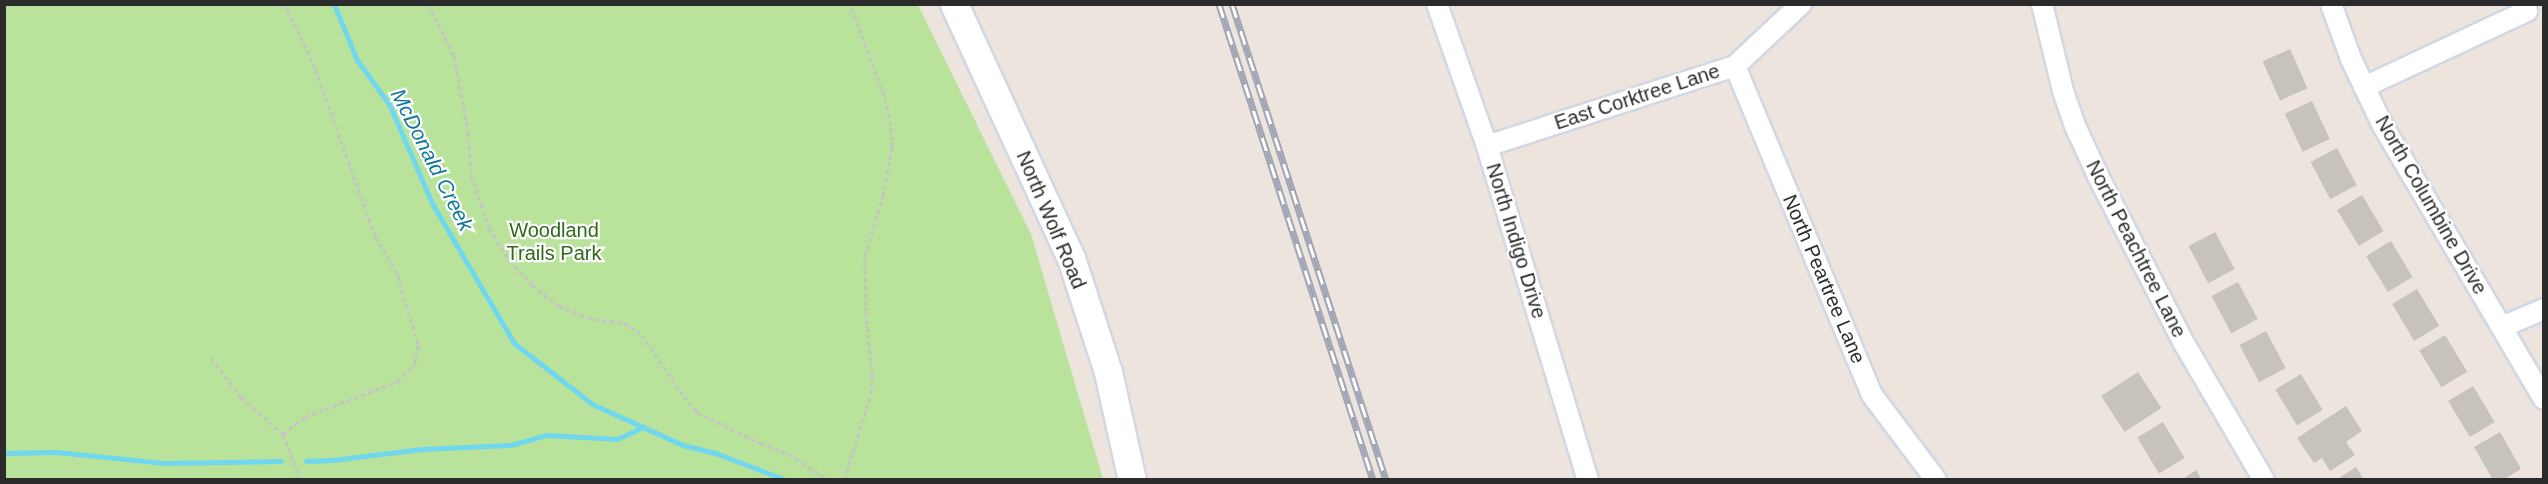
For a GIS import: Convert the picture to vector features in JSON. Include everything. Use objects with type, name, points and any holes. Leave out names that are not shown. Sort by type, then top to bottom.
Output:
[{"type":"main road","name":"North Wolf Road","points":[[954,4],[1071,258],[1108,372],[1132,480]]},
{"type":"street","name":"North Indigo Drive","points":[[1437,4],[1487,146],[1588,480]]},
{"type":"street","name":"East Corktree Lane","points":[[1487,146],[1735,66],[1801,4]]},
{"type":"street","name":"North Peachtree Lane","points":[[2042,4],[2060,82],[2076,128],[2098,178],[2185,345],[2264,480]]},
{"type":"street","name":"North Columbine Drive","points":[[2331,4],[2364,87],[2425,201],[2544,399]]},
{"type":"street","points":[[2364,87],[2527,11]]},
{"type":"street","name":"North Peartree Lane","points":[[1735,66],[1872,395],[1936,480]]},
{"type":"street","points":[[2502,327],[2544,309]]},
{"type":"path","points":[[280,4],[288,7],[315,68],[375,236],[397,273],[418,344],[415,364],[398,381],[304,417],[284,434]]},
{"type":"path","points":[[428,4],[454,56],[468,131],[471,174],[489,228],[509,260],[532,285],[559,306],[588,318],[624,323],[642,336],[697,412],[760,443],[789,454],[829,480]]},
{"type":"path","points":[[844,480],[871,394],[872,376],[864,256],[883,196],[892,147],[891,125],[885,96],[850,4]]},
{"type":"path","points":[[211,358],[241,397],[284,434],[300,480]]},
{"type":"green space","name":"Woodland Trails Park","points":[[4,5],[918,5],[1031,234],[1103,479],[5,479]]},
{"type":"building","points":[[2290,49],[2307,88],[2280,100],[2263,61]]},
{"type":"building","points":[[2312,101],[2330,139],[2303,152],[2285,114]]},
{"type":"building","points":[[2337,148],[2357,185],[2330,199],[2311,162]]},
{"type":"building","points":[[2362,195],[2384,231],[2359,246],[2337,210]]},
{"type":"building","points":[[2215,232],[2235,269],[2208,283],[2189,246]]},
{"type":"building","points":[[2391,241],[2413,277],[2388,292],[2366,256]]},
{"type":"building","points":[[2238,282],[2258,319],[2231,333],[2212,296]]},
{"type":"building","points":[[2417,289],[2439,326],[2414,341],[2392,304]]},
{"type":"building","points":[[2266,331],[2286,368],[2259,382],[2240,345]]},
{"type":"building","points":[[2445,335],[2467,372],[2441,387],[2419,350]]},
{"type":"building","points":[[2138,372],[2161,408],[2125,432],[2101,396]]},
{"type":"building","points":[[2301,374],[2323,410],[2297,425],[2275,389]]},
{"type":"building","points":[[2473,386],[2495,422],[2470,437],[2448,401]]},
{"type":"building","points":[[2346,406],[2362,431],[2346,442],[2355,455],[2330,471],[2322,458],[2314,463],[2297,438]]},
{"type":"building","points":[[2163,422],[2185,458],[2159,473],[2137,437]]},
{"type":"building","points":[[2500,432],[2521,469],[2503,480],[2493,480],[2474,447]]},
{"type":"building","points":[[2356,467],[2364,480],[2336,480]]},
{"type":"building","points":[[2196,470],[2202,480],[2181,480]]},
{"type":"waterway","name":"McDonald Creek","points":[[334,4],[357,60],[389,104],[433,205],[514,343],[592,404],[683,445],[718,454],[786,480]]},
{"type":"waterway","points":[[306,461],[422,449],[511,445],[547,435],[617,439],[643,427]]},
{"type":"waterway","points":[[4,453],[56,452],[165,463],[281,461]]},
{"type":"railway","points":[[1219,4],[1373,480]]},
{"type":"railway","points":[[1232,4],[1386,480]]}]
